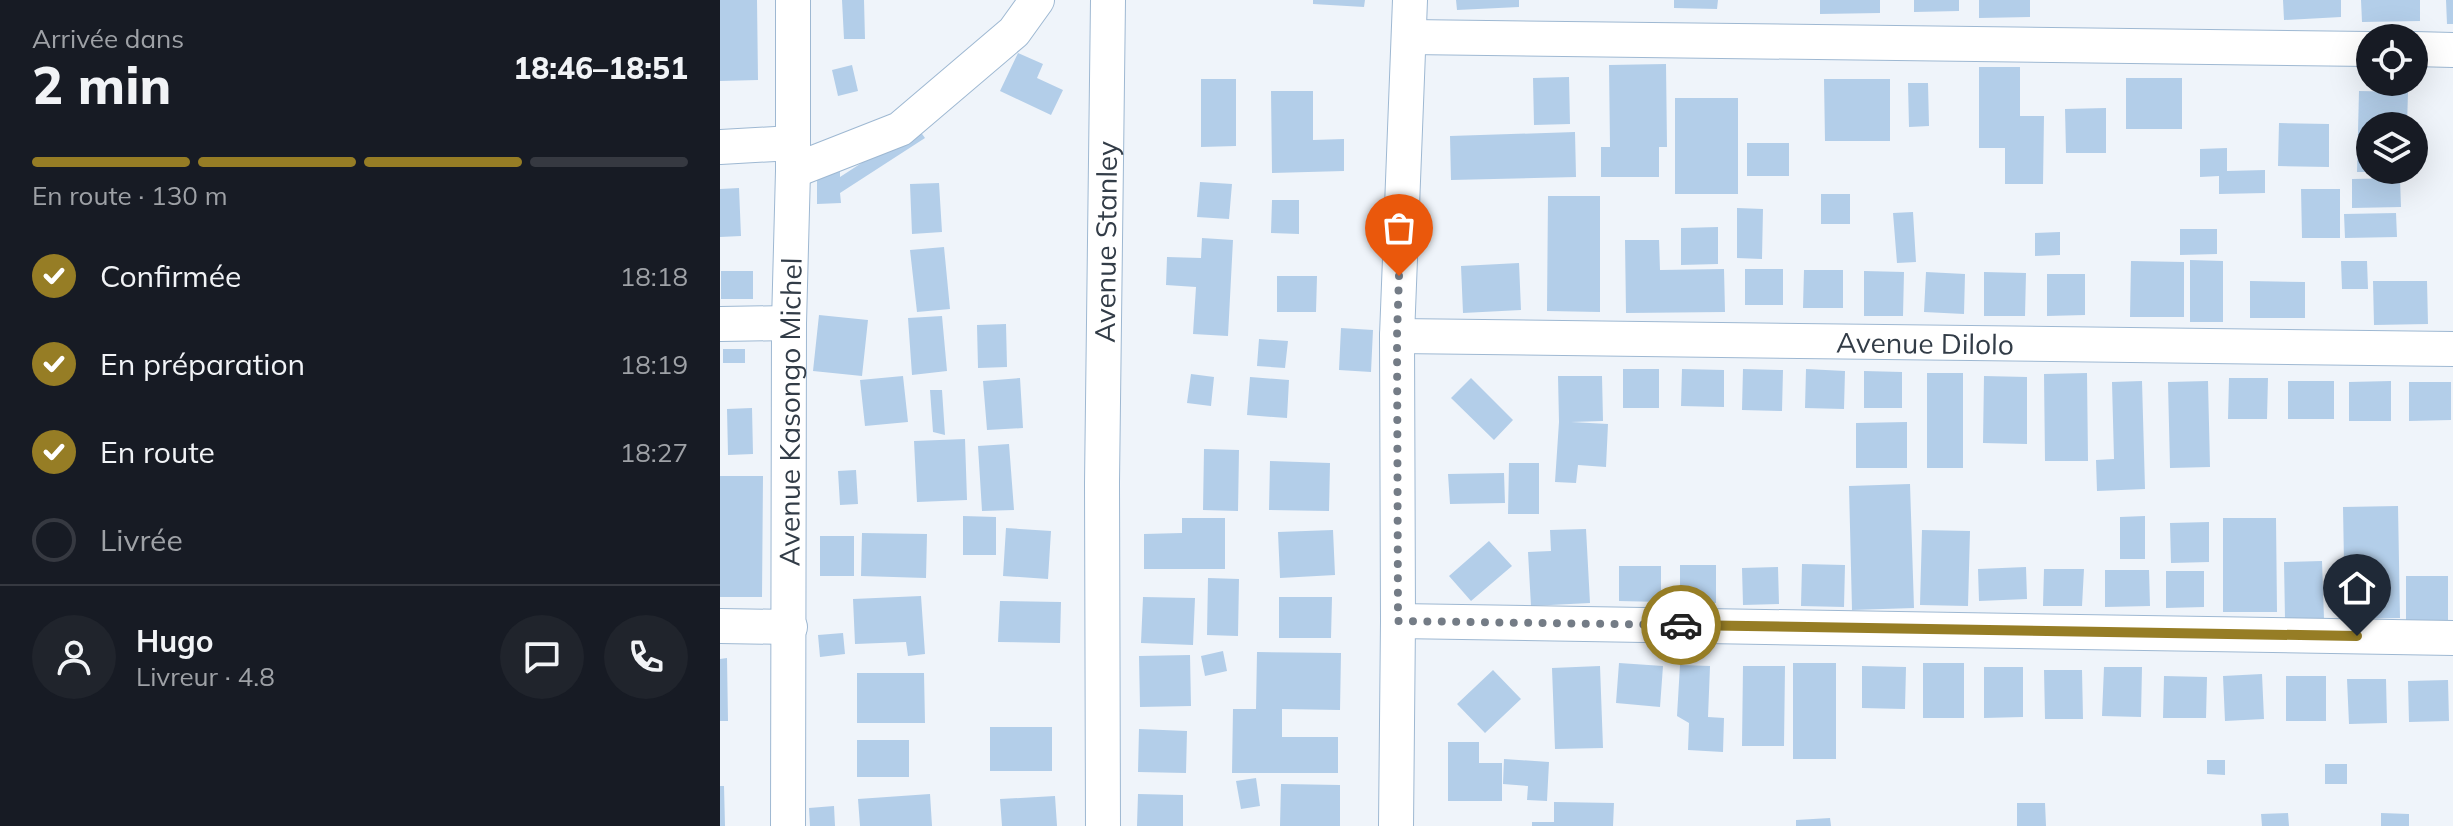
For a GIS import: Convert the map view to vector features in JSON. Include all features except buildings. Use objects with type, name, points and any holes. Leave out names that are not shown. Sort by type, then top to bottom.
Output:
[{"type":"street","name":"Avenue Kasongo Michel","points":[[788,826],[793,0]]},
{"type":"street","points":[[720,147],[793,157],[900,129],[1014,32],[1037,0]]},
{"type":"street","name":"Avenue Stanley","points":[[1103,826],[1102,483],[1108,0]]},
{"type":"street","points":[[1396,826],[1397,336],[1410,0]]},
{"type":"street","points":[[1410,37],[2356,49]]},
{"type":"street","points":[[2428,49],[2453,50]]},
{"type":"street","points":[[720,324],[789,323]]},
{"type":"street","name":"Avenue Dilolo","points":[[1397,336],[2453,349]]},
{"type":"street","points":[[1398,621],[2453,638]]},
{"type":"street","points":[[720,626],[790,627]]},
{"type":"way so far","points":[[1399,276],[1398,621],[1681,625]]},
{"type":"route","points":[[1681,625],[2357,636]]}]
